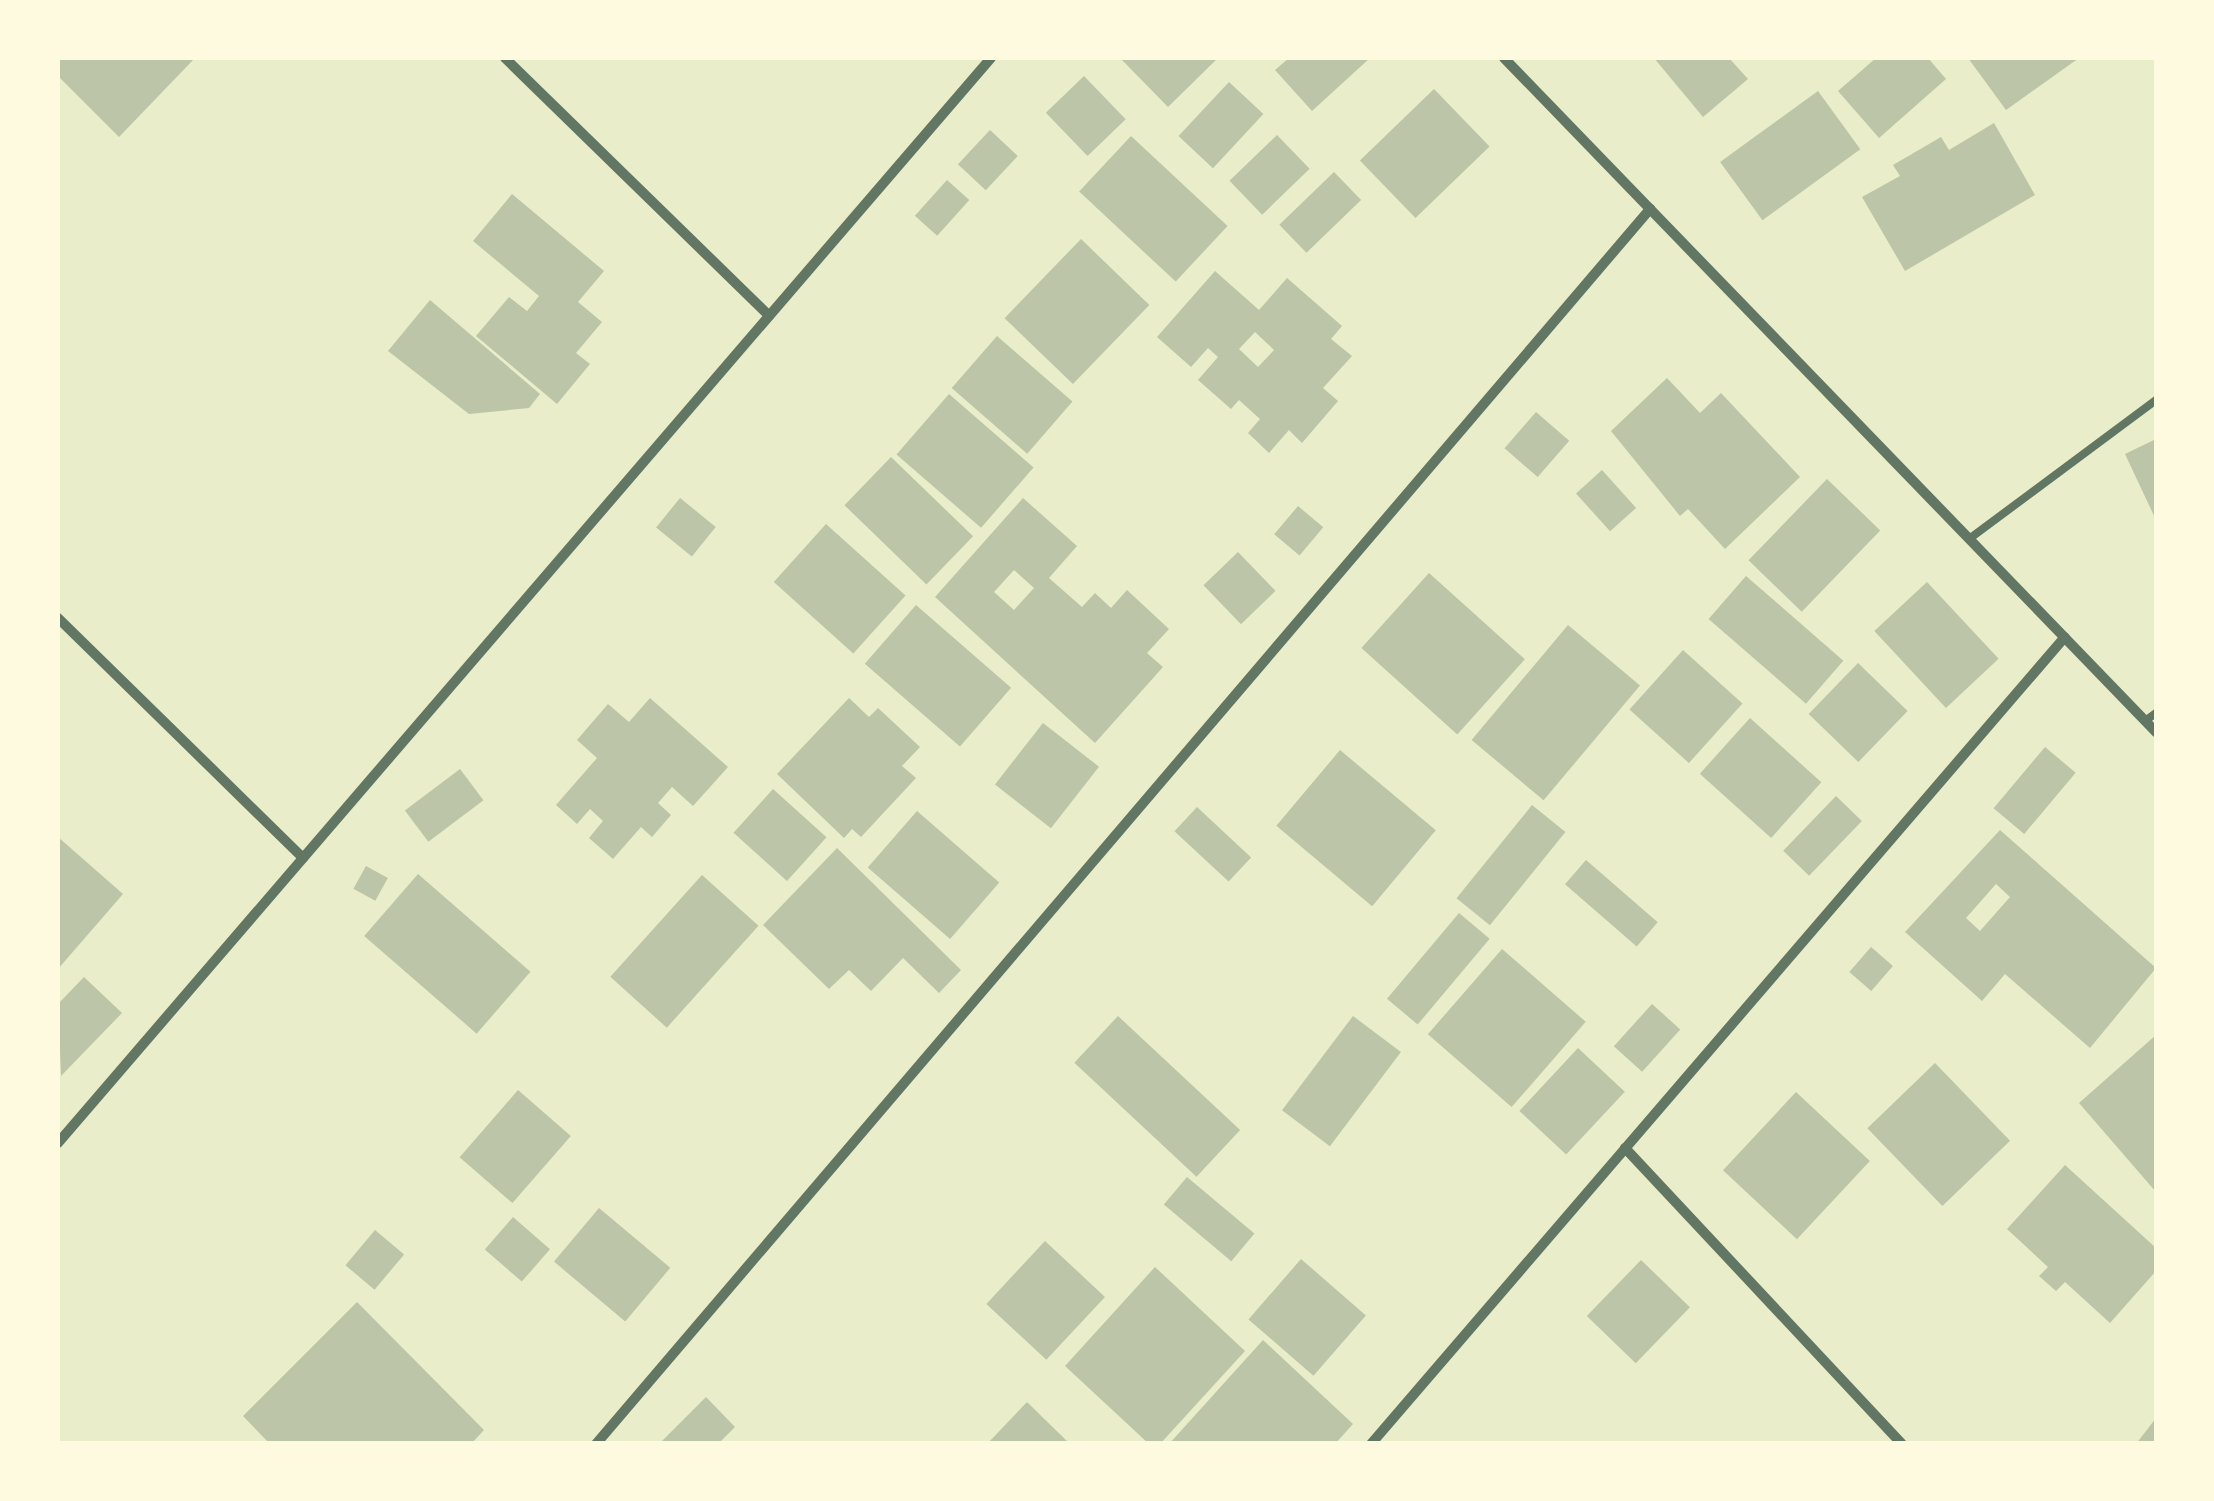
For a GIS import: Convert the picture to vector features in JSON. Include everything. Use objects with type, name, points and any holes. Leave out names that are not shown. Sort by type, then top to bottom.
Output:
[{"type":"street","points":[[504,58],[769,316]]},
{"type":"street","points":[[58,1143],[991,58]]},
{"type":"street","points":[[1504,58],[2156,732]]},
{"type":"street","points":[[596,1444],[1650,209]]},
{"type":"street","points":[[58,618],[303,858]]},
{"type":"street","points":[[1370,1444],[2064,637]]},
{"type":"street","points":[[1625,1148],[1902,1444]]},
{"type":"lane","points":[[1969,538],[2156,400]]},
{"type":"lane","points":[[2146,721],[2156,713]]},
{"type":"building","points":[[58,58],[194,59],[119,137],[58,76]]},
{"type":"building","points":[[1120,58],[1218,58],[1168,107]]},
{"type":"building","points":[[1289,58],[1370,58],[1312,111],[1275,70]]},
{"type":"building","points":[[1654,58],[1729,58],[1748,79],[1703,117]]},
{"type":"building","points":[[1876,58],[1928,58],[1946,79],[1879,138],[1838,91]]},
{"type":"building","points":[[1968,58],[2079,58],[2006,110]]},
{"type":"building","points":[[1084,76],[1126,119],[1088,156],[1046,113]]},
{"type":"building","points":[[1229,82],[1263,114],[1213,168],[1179,136]]},
{"type":"building","points":[[1434,89],[1490,147],[1415,218],[1360,161]]},
{"type":"building","points":[[1818,91],[1860,149],[1762,220],[1720,162]]},
{"type":"building","points":[[1994,123],[2035,195],[1905,271],[1862,197],[1900,176],[1893,165],[1941,137],[1949,150]]},
{"type":"building","points":[[990,130],[1018,156],[986,190],[958,164]]},
{"type":"building","points":[[1277,135],[1310,169],[1262,215],[1230,181]]},
{"type":"building","points":[[1131,136],[1228,226],[1176,282],[1079,192]]},
{"type":"building","points":[[1334,172],[1361,200],[1306,253],[1279,225]]},
{"type":"building","points":[[947,180],[969,200],[937,236],[915,216]]},
{"type":"building","points":[[512,194],[604,271],[578,302],[602,322],[576,353],[590,364],[557,404],[476,336],[509,297],[527,311],[539,296],[473,241]]},
{"type":"building","points":[[1081,239],[1149,305],[1073,384],[1005,318]]},
{"type":"building","points":[[1215,271],[1259,310],[1287,278],[1342,326],[1331,339],[1352,356],[1323,388],[1338,401],[1302,443],[1289,430],[1269,453],[1248,433],[1260,419],[1239,400],[1231,409],[1198,380],[1218,357],[1208,348],[1191,367],[1157,337]],"holes":[[[1255,332],[1274,350],[1258,367],[1239,349]]]},
{"type":"building","points":[[430,300],[540,394],[529,408],[469,414],[388,351]]},
{"type":"building","points":[[997,336],[1072,402],[1027,454],[952,388]]},
{"type":"building","points":[[1667,378],[1700,413],[1721,393],[1800,477],[1725,549],[1688,509],[1680,516],[1611,431]]},
{"type":"building","points":[[949,394],[1034,467],[981,528],[897,454]]},
{"type":"building","points":[[1536,412],[1569,441],[1538,477],[1505,448]]},
{"type":"building","points":[[2156,439],[2156,520],[2125,454]]},
{"type":"building","points":[[891,457],[973,536],[926,584],[844,505]]},
{"type":"building","points":[[1602,470],[1636,508],[1610,531],[1576,493]]},
{"type":"building","points":[[1827,479],[1880,530],[1802,612],[1749,560]]},
{"type":"building","points":[[680,498],[716,527],[692,556],[656,528]]},
{"type":"building","points":[[1023,498],[1077,546],[1049,578],[1082,607],[1095,593],[1111,608],[1127,590],[1169,629],[1147,653],[1163,667],[1095,743],[935,597]],"holes":[[[1014,570],[1034,588],[1014,610],[994,592]]]},
{"type":"building","points":[[1298,506],[1323,527],[1299,556],[1274,534]]},
{"type":"building","points":[[826,524],[906,596],[853,654],[774,582]]},
{"type":"building","points":[[1238,552],[1276,591],[1241,624],[1203,585]]},
{"type":"building","points":[[1429,573],[1525,659],[1457,734],[1361,648]]},
{"type":"building","points":[[1746,576],[1843,661],[1806,704],[1709,619]]},
{"type":"building","points":[[1927,582],[1999,659],[1946,708],[1874,631]]},
{"type":"building","points":[[916,605],[1011,688],[960,747],[865,664]]},
{"type":"building","points":[[1568,625],[1640,685],[1544,800],[1472,740]]},
{"type":"building","points":[[1683,650],[1742,704],[1689,763],[1629,709]]},
{"type":"building","points":[[1858,663],[1908,711],[1858,762],[1809,714]]},
{"type":"building","points":[[650,698],[728,767],[693,806],[672,787],[658,803],[671,815],[652,837],[641,827],[613,859],[589,838],[603,821],[590,809],[577,824],[556,805],[597,758],[577,740],[608,704],[629,722]]},
{"type":"building","points":[[849,698],[869,717],[878,708],[920,747],[902,766],[916,778],[861,837],[852,829],[844,838],[777,774]]},
{"type":"building","points":[[1750,718],[1821,782],[1771,838],[1700,774]]},
{"type":"building","points":[[1043,723],[1099,767],[1051,828],[995,784]]},
{"type":"building","points":[[2045,747],[2076,773],[2024,834],[1994,808]]},
{"type":"building","points":[[1340,750],[1436,830],[1372,906],[1276,826]]},
{"type":"building","points":[[460,769],[483,800],[428,842],[405,811]]},
{"type":"building","points":[[773,789],[827,837],[787,881],[734,833]]},
{"type":"building","points":[[1836,796],[1862,821],[1809,876],[1783,851]]},
{"type":"building","points":[[1532,805],[1565,832],[1490,925],[1456,898]]},
{"type":"building","points":[[1197,807],[1251,857],[1229,882],[1174,831]]},
{"type":"building","points":[[917,811],[999,883],[950,939],[868,868]]},
{"type":"building","points":[[2000,830],[2156,968],[2090,1048],[2005,974],[1982,1001],[1905,932]],"holes":[[[1996,884],[2010,897],[1980,931],[1966,918]]]},
{"type":"building","points":[[58,837],[123,894],[58,969]]},
{"type":"building","points":[[837,848],[961,970],[939,993],[903,958],[871,991],[849,970],[829,989],[763,925]]},
{"type":"building","points":[[1586,860],[1658,922],[1637,946],[1565,884]]},
{"type":"building","points":[[366,866],[388,878],[375,901],[353,889]]},
{"type":"building","points":[[418,874],[530,972],[477,1034],[364,936]]},
{"type":"building","points":[[702,875],[758,926],[667,1028],[610,977]]},
{"type":"building","points":[[1459,913],[1490,939],[1418,1025],[1387,999]]},
{"type":"building","points":[[1871,947],[1893,966],[1871,991],[1849,972]]},
{"type":"building","points":[[1502,949],[1586,1022],[1512,1107],[1428,1034]]},
{"type":"building","points":[[84,977],[122,1013],[61,1076],[58,1004]]},
{"type":"building","points":[[1652,1004],[1680,1029],[1642,1072],[1614,1046]]},
{"type":"building","points":[[1118,1016],[1240,1130],[1196,1177],[1074,1063]]},
{"type":"building","points":[[1353,1016],[1401,1052],[1330,1146],[1282,1110]]},
{"type":"building","points":[[2156,1035],[2156,1192],[2079,1103]]},
{"type":"building","points":[[1578,1048],[1625,1092],[1566,1155],[1519,1111]]},
{"type":"building","points":[[1935,1063],[2010,1141],[1942,1206],[1867,1128]]},
{"type":"building","points":[[518,1090],[571,1136],[512,1203],[460,1157]]},
{"type":"building","points":[[1796,1092],[1870,1161],[1797,1239],[1723,1170]]},
{"type":"building","points":[[2065,1165],[2156,1248],[2156,1271],[2110,1323],[2065,1282],[2056,1291],[2039,1276],[2048,1267],[2007,1229]]},
{"type":"building","points":[[1187,1177],[1254,1234],[1231,1261],[1164,1205]]},
{"type":"building","points":[[599,1208],[670,1268],[625,1321],[554,1262]]},
{"type":"building","points":[[513,1217],[550,1249],[522,1282],[485,1249]]},
{"type":"building","points":[[375,1230],[404,1254],[375,1290],[345,1265]]},
{"type":"building","points":[[1045,1241],[1105,1297],[1046,1360],[986,1304]]},
{"type":"building","points":[[1301,1259],[1366,1315],[1313,1376],[1249,1319]]},
{"type":"building","points":[[1641,1260],[1690,1307],[1636,1363],[1587,1316]]},
{"type":"building","points":[[1155,1267],[1245,1351],[1160,1444],[1149,1444],[1065,1366]]},
{"type":"building","points":[[357,1302],[484,1430],[471,1444],[270,1444],[243,1416]]},
{"type":"building","points":[[1263,1340],[1353,1424],[1335,1444],[1169,1444]]},
{"type":"building","points":[[706,1397],[735,1427],[718,1444],[659,1444]]},
{"type":"building","points":[[1027,1402],[1070,1444],[987,1444]]},
{"type":"building","points":[[2156,1418],[2156,1444],[2136,1444]]}]
